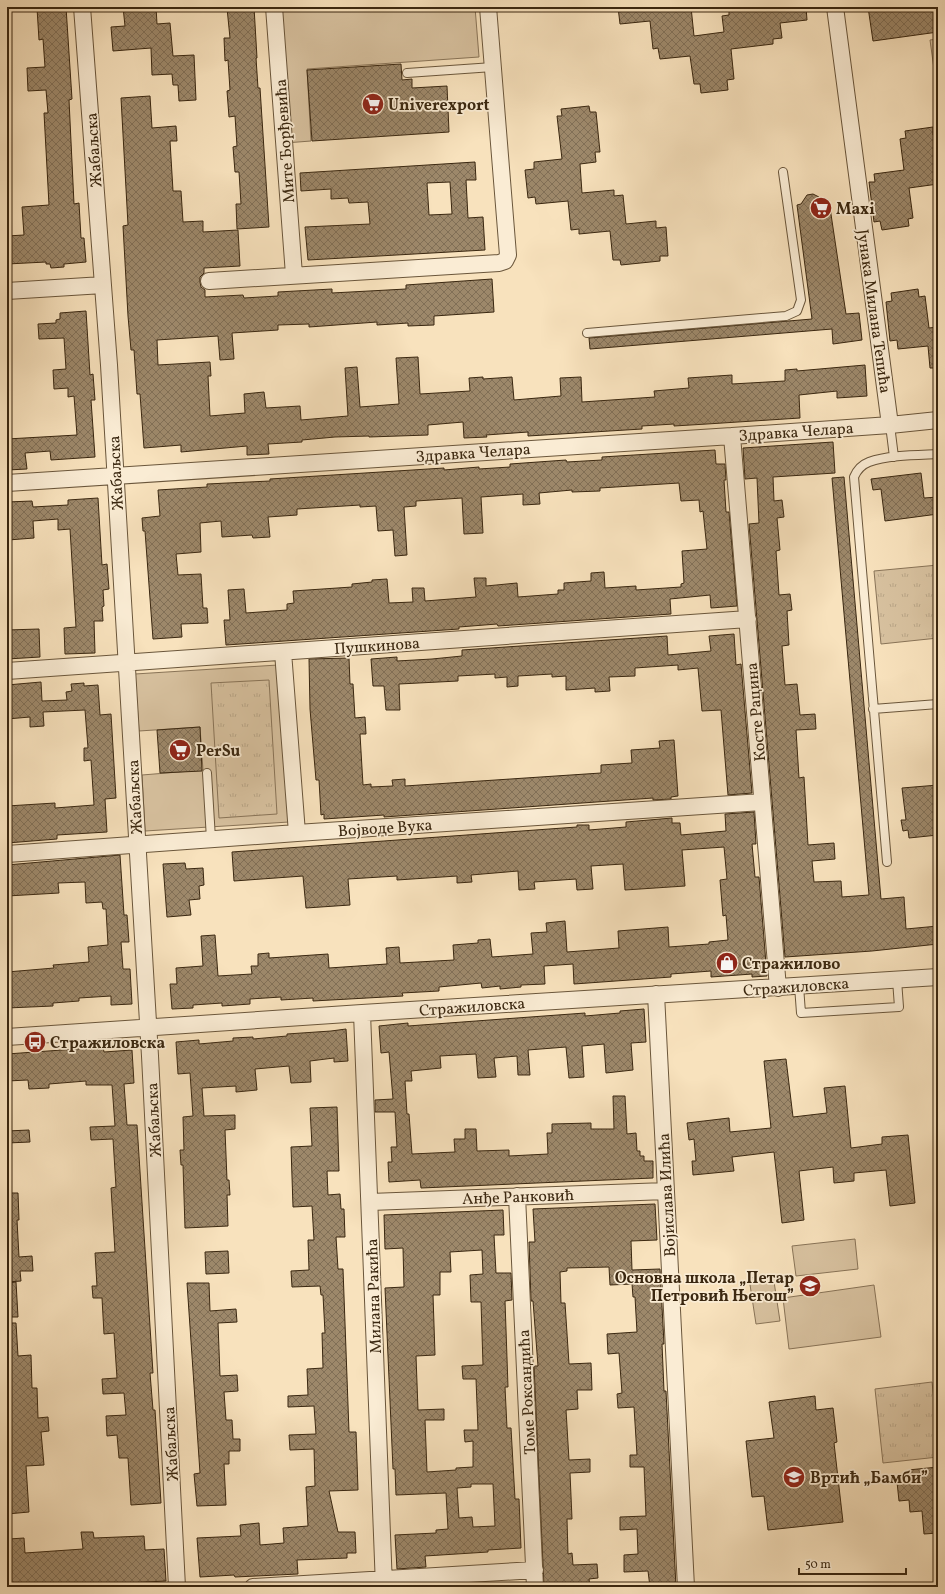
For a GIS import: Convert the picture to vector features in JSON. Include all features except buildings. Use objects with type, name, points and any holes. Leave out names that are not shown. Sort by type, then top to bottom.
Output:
[{"type":"street","name":"Жабаљска","points":[[82,7],[103,285],[115,475],[148,1027],[178,1587]]},
{"type":"street","name":"Мите Ђорђевића","points":[[274,7],[294,275]]},
{"type":"street","points":[[209,281],[499,262],[506,260],[508,255],[488,7]]},
{"type":"street","name":"Јунака Милана Тепића","points":[[835,7],[890,425]]},
{"type":"street","points":[[7,291],[103,285]]},
{"type":"street","name":"Здравка Челара","points":[[7,482],[732,436],[890,425],[938,420]]},
{"type":"street","name":"Косте Рацина","points":[[732,436],[778,988]]},
{"type":"street","name":"Пушкинова","points":[[7,671],[748,619]]},
{"type":"street","points":[[283,652],[297,833]]},
{"type":"street","name":"Војводе Вука","points":[[7,854],[762,802]]},
{"type":"street","name":"Стражиловска","points":[[7,1037],[938,977]]},
{"type":"street","name":"Војислава Илића","points":[[656,994],[686,1587]]},
{"type":"street","name":"Милана Ракића","points":[[362,1013],[384,1583]]},
{"type":"street","name":"Анђе Ранковић","points":[[370,1202],[666,1190]]},
{"type":"street","name":"Томе Роксандића","points":[[517,1196],[535,1587]]},
{"type":"street","points":[[253,1587],[384,1583],[535,1570]]},
{"type":"lane","points":[[407,73],[493,67]]},
{"type":"lane","points":[[587,333],[786,316],[797,311],[801,300],[783,172]]},
{"type":"lane","points":[[890,425],[894,457]]},
{"type":"lane","points":[[886,862],[854,477],[857,470],[869,462],[894,457],[938,454]]},
{"type":"lane","points":[[873,709],[938,704]]},
{"type":"lane","points":[[207,773],[211,839]]},
{"type":"lane","points":[[800,986],[801,1013],[899,1007],[897,980]]},
{"type":"green space","points":[[279,7],[475,7],[479,57],[307,69],[311,141],[285,143]]},
{"type":"green space","points":[[938,39],[938,68],[934,69],[930,40]]},
{"type":"green space","points":[[938,565],[938,638],[881,644],[874,571]]},
{"type":"green space","points":[[278,665],[289,822],[145,831],[142,775],[203,770],[200,727],[139,731],[135,674]]},
{"type":"green space","points":[[269,680],[277,814],[219,818],[211,683]]},
{"type":"green space","points":[[855,1239],[858,1269],[796,1276],[792,1246]]},
{"type":"green space","points":[[773,1275],[780,1321],[756,1324],[749,1278]]},
{"type":"green space","points":[[874,1285],[881,1337],[789,1349],[783,1298]]},
{"type":"green space","points":[[932,1382],[938,1439],[938,1457],[883,1463],[875,1389]]},
{"type":"place","name":"Univerexport","points":[[373,104]]},
{"type":"place","name":"Maxi","points":[[821,208]]},
{"type":"place","name":"PerSu","points":[[180,750]]},
{"type":"place","name":"Стражилово","points":[[727,963]]},
{"type":"place","name":"Стражиловска","points":[[35,1042]]},
{"type":"place","name":"Основна школа „Петар Петровић Његош”","points":[[810,1286]]},
{"type":"place","name":"Вртић „Бамби”","points":[[794,1477]]}]
